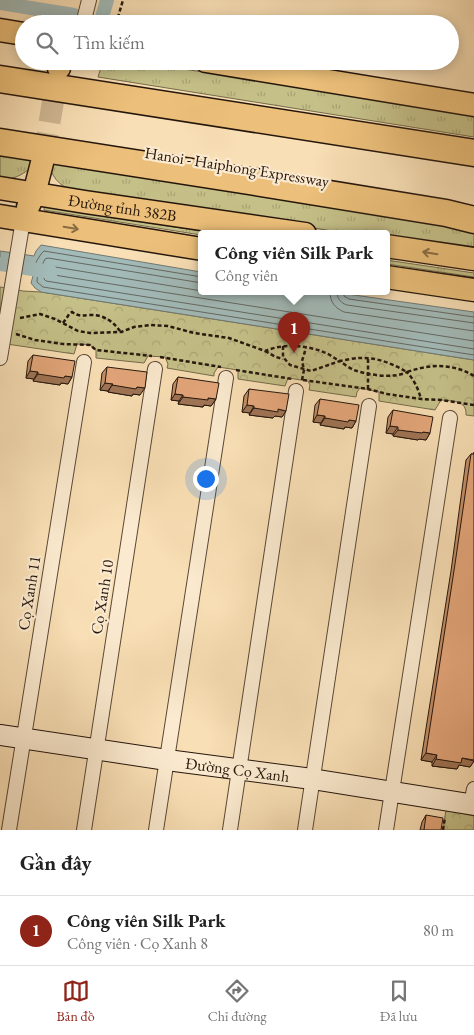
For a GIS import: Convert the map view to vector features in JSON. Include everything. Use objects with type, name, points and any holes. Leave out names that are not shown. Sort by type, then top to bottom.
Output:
[{"type":"highway","points":[[0,68],[474,141]]},
{"type":"highway","points":[[0,79],[474,153]]},
{"type":"highway","name":"Hanoi - Haiphong Expressway","points":[[0,130],[474,204]]},
{"type":"highway","points":[[0,142],[446,213],[474,220]]},
{"type":"main road","points":[[0,30],[15,32]]},
{"type":"main road","points":[[261,70],[474,105]]},
{"type":"main road","points":[[23,220],[34,194],[44,155]]},
{"type":"main road","name":"Đường tỉnh 382B","points":[[0,188],[278,230]]},
{"type":"main road","name":"Đường tỉnh 382B","points":[[0,216],[198,248]]},
{"type":"main road","points":[[390,247],[474,260]]},
{"type":"main road","points":[[390,277],[474,290]]},
{"type":"street","points":[[86,15],[90,0]]},
{"type":"street","points":[[0,358],[23,220]]},
{"type":"street","name":"Cọ Xanh 11","points":[[9,830],[84,362]]},
{"type":"street","name":"Cọ Xanh 10","points":[[84,830],[155,369]]},
{"type":"street","points":[[156,830],[228,372]]},
{"type":"street","points":[[230,830],[299,386]]},
{"type":"street","points":[[305,830],[369,406]]},
{"type":"street","points":[[386,830],[450,418]]},
{"type":"street","name":"Đường Cọ Xanh","points":[[0,735],[392,793],[473,799]]},
{"type":"path","points":[[119,15],[123,0]]},
{"type":"path","points":[[63,324],[72,312],[81,317],[88,315],[107,318],[121,332]]},
{"type":"path","points":[[18,318],[40,314],[55,319],[78,331],[90,333],[121,332],[134,327],[151,325],[168,326],[194,333],[229,338],[285,359]]},
{"type":"path","points":[[16,334],[35,340],[90,345],[96,350],[172,358],[228,372],[299,386],[368,389],[387,394],[474,405]]},
{"type":"path","points":[[265,351],[274,347],[284,346],[306,347],[326,353],[354,370],[382,375],[396,375],[437,365],[466,371],[474,376]]},
{"type":"path","points":[[284,346],[283,357],[290,365],[304,370],[311,371],[340,361],[360,358],[380,360],[394,365],[407,372],[414,380],[421,399]]},
{"type":"path","points":[[299,386],[304,370],[302,361],[306,347]]},
{"type":"path","points":[[368,359],[368,389]]},
{"type":"path","points":[[443,830],[446,810]]},
{"type":"green space","points":[[100,70],[190,70],[474,111],[474,137],[98,77]]},
{"type":"green space","points":[[0,147],[40,154],[24,173],[12,178],[0,179]]},
{"type":"green space","points":[[47,155],[474,229],[474,254],[390,240],[390,230],[326,230],[69,189],[56,180],[49,166]]},
{"type":"green space","points":[[44,207],[198,231],[198,235],[44,210]]},
{"type":"green space","points":[[390,261],[474,273],[474,277],[390,264]]},
{"type":"green space","points":[[0,287],[474,360],[474,416],[466,415],[464,406],[454,401],[441,400],[435,410],[379,401],[379,392],[360,388],[356,397],[309,390],[310,385],[308,381],[288,378],[285,386],[238,379],[238,370],[218,367],[214,376],[167,368],[168,364],[165,357],[148,356],[144,363],[96,358],[96,350],[90,345],[77,344],[74,354],[0,343]]},
{"type":"green space","points":[[446,810],[474,816],[474,830],[443,830]]},
{"type":"water","points":[[41,245],[198,271],[198,295],[354,295],[474,312],[474,360],[41,292],[31,283],[33,267],[0,261],[0,251],[34,256]]},
{"type":"building","points":[[33,355],[75,361],[72,377],[65,376],[64,378],[30,371]]},
{"type":"building","points":[[107,367],[147,372],[145,388],[137,387],[136,389],[105,383]]},
{"type":"building","points":[[178,377],[219,383],[216,399],[183,397],[183,395],[175,394]]},
{"type":"building","points":[[249,389],[289,394],[286,411],[278,409],[278,412],[247,405]]},
{"type":"building","points":[[320,399],[359,405],[356,421],[349,420],[348,422],[317,415]]},
{"type":"building","points":[[393,410],[433,417],[430,433],[398,430],[398,427],[390,426]]},
{"type":"building","points":[[471,454],[474,454],[474,760],[462,758],[461,763],[436,759],[437,755],[426,753]]},
{"type":"building","points":[[426,815],[443,818],[441,830],[424,830]]},
{"type":"waterway","points":[[103,15],[107,0]]},
{"type":"waterway","points":[[0,3],[74,15]]},
{"type":"waterway","points":[[0,264],[51,272]]},
{"type":"tunnel","points":[[44,155],[58,72]]},
{"type":"place","name":"Công viên Silk Park","points":[[294,353]]}]
